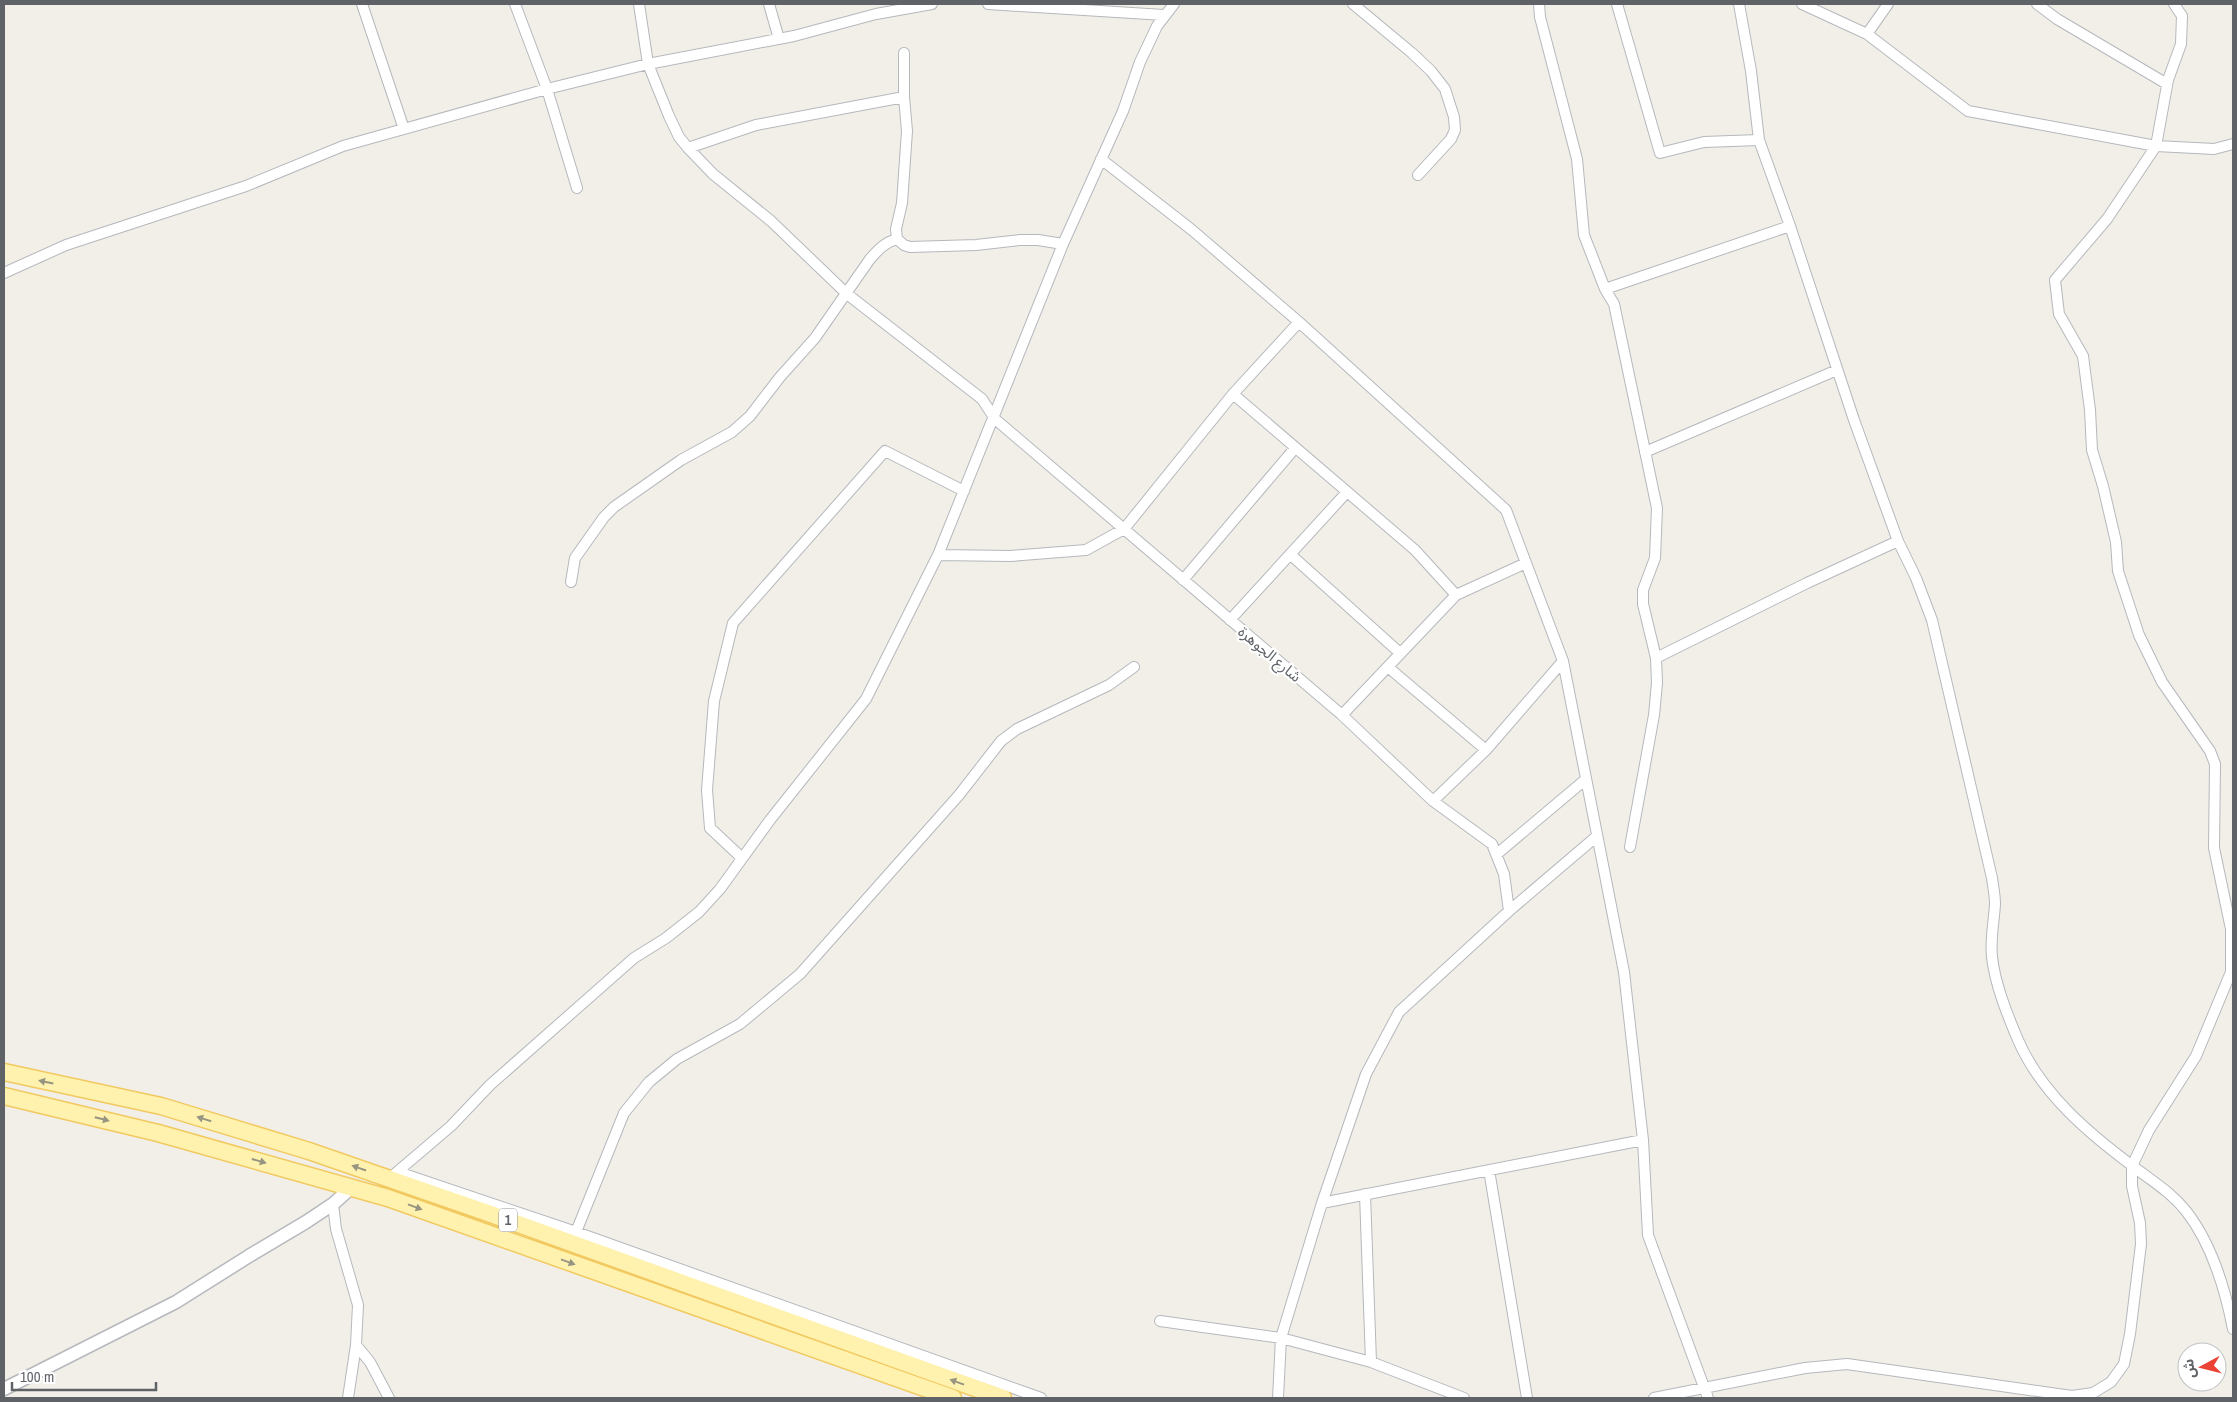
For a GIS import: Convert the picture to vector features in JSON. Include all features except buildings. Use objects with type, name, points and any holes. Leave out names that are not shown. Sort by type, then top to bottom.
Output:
[{"type":"main road","name":"1","points":[[4,1072],[161,1106],[394,1175],[1003,1398]]},
{"type":"main road","name":"1","points":[[4,1096],[158,1133],[397,1201],[953,1398]]},
{"type":"street","points":[[362,4],[404,129]]},
{"type":"street","points":[[515,4],[547,88],[577,188]]},
{"type":"street","name":"شارع الجوهرة","points":[[638,4],[648,64],[672,123],[679,137],[688,148],[713,174],[771,221],[847,294],[982,399],[994,419],[1342,715],[1433,801],[1492,844],[1504,874],[1509,912]]},
{"type":"street","points":[[769,4],[779,39]]},
{"type":"street","points":[[4,273],[66,245],[246,186],[343,146],[547,88],[648,64],[779,39],[876,14],[932,4]]},
{"type":"street","points":[[988,4],[1106,7],[1164,15]]},
{"type":"street","points":[[394,1175],[451,1126],[490,1086],[634,958],[680,928],[699,912],[720,889],[866,698],[938,555],[1063,244],[1123,111],[1140,62],[1164,15],[1174,4]]},
{"type":"street","points":[[1353,4],[1412,53],[1431,71],[1445,89],[1454,117],[1455,130],[1452,139],[1418,175]]},
{"type":"street","points":[[1539,4],[1540,17],[1577,160],[1584,235],[1614,304],[1657,508],[1655,558],[1644,590],[1643,604],[1656,658],[1658,683],[1630,847]]},
{"type":"street","points":[[1617,4],[1660,153],[1704,142],[1759,140]]},
{"type":"street","points":[[1738,4],[1751,71],[1759,140],[1898,541],[1916,578],[1932,620],[1992,878],[1995,903],[1992,951],[1995,974],[2018,1040],[2033,1068],[2068,1112],[2132,1166],[2171,1195],[2200,1232],[2226,1296],[2233,1329]]},
{"type":"street","points":[[1802,4],[1867,34],[1968,112],[2156,146],[2214,150],[2233,144]]},
{"type":"street","points":[[1867,34],[1888,4]]},
{"type":"street","points":[[2037,4],[2057,19],[2167,84]]},
{"type":"street","points":[[1654,1398],[1707,1394],[1805,1368],[1847,1364],[2072,1396],[2093,1393],[2111,1382],[2124,1364],[2130,1334],[2141,1244],[2140,1223],[2132,1186],[2132,1166],[2149,1130],[2196,1056],[2231,972],[2231,929],[2214,848],[2215,764],[2210,751],[2162,682],[2139,635],[2118,572],[2116,542],[2103,486],[2092,450],[2090,410],[2083,356],[2058,314],[2055,280],[2107,219],[2156,146],[2167,84],[2181,44],[2182,16],[2174,4]]},
{"type":"street","points":[[904,53],[904,97],[907,131],[906,168],[896,229],[897,239],[910,247],[1020,240],[1038,240],[1063,244]]},
{"type":"street","points":[[688,148],[756,125],[904,97]]},
{"type":"street","points":[[1101,159],[1192,230],[1299,322],[1506,510],[1564,661],[1624,972],[1643,1140],[1648,1235],[1707,1394]]},
{"type":"street","points":[[1606,289],[1790,226]]},
{"type":"street","points":[[570,582],[575,558],[604,517],[614,507],[681,460],[732,432],[750,416],[780,377],[815,338],[870,259],[881,247],[891,240],[897,239]]},
{"type":"street","points":[[938,555],[1010,556],[1086,550],[1124,528],[1233,394],[1299,322]]},
{"type":"street","points":[[1645,452],[1838,370]]},
{"type":"street","points":[[1233,394],[1415,550],[1456,595]]},
{"type":"street","points":[[1183,580],[1295,448]]},
{"type":"street","points":[[742,858],[710,828],[707,790],[714,701],[733,623],[885,451],[964,491]]},
{"type":"street","points":[[1230,620],[1347,492]]},
{"type":"street","points":[[1656,658],[1898,541]]},
{"type":"street","points":[[1291,555],[1400,652]]},
{"type":"street","points":[[1342,715],[1389,668],[1400,652],[1456,595],[1526,564]]},
{"type":"street","points":[[1433,801],[1486,750],[1564,661]]},
{"type":"street","points":[[576,1232],[624,1113],[649,1082],[677,1059],[740,1024],[800,974],[953,802],[1001,741],[1017,729],[1109,686],[1134,667]]},
{"type":"street","points":[[1389,668],[1486,750]]},
{"type":"street","points":[[1497,854],[1586,779]]},
{"type":"street","points":[[1278,1398],[1282,1338],[1322,1203],[1366,1074],[1399,1012],[1509,912],[1597,836]]},
{"type":"street","points":[[1322,1203],[1643,1140]]},
{"type":"street","points":[[1489,1170],[1527,1398]]},
{"type":"street","points":[[394,1175],[576,1232],[1041,1398]]},
{"type":"street","points":[[4,1389],[176,1302],[333,1204],[352,1187]]},
{"type":"street","points":[[1365,1194],[1371,1362]]},
{"type":"street","points":[[333,1204],[336,1230],[358,1305],[356,1345],[348,1398]]},
{"type":"street","points":[[1160,1321],[1282,1338],[1371,1362],[1464,1398]]},
{"type":"street","points":[[356,1345],[370,1362],[389,1398]]}]
